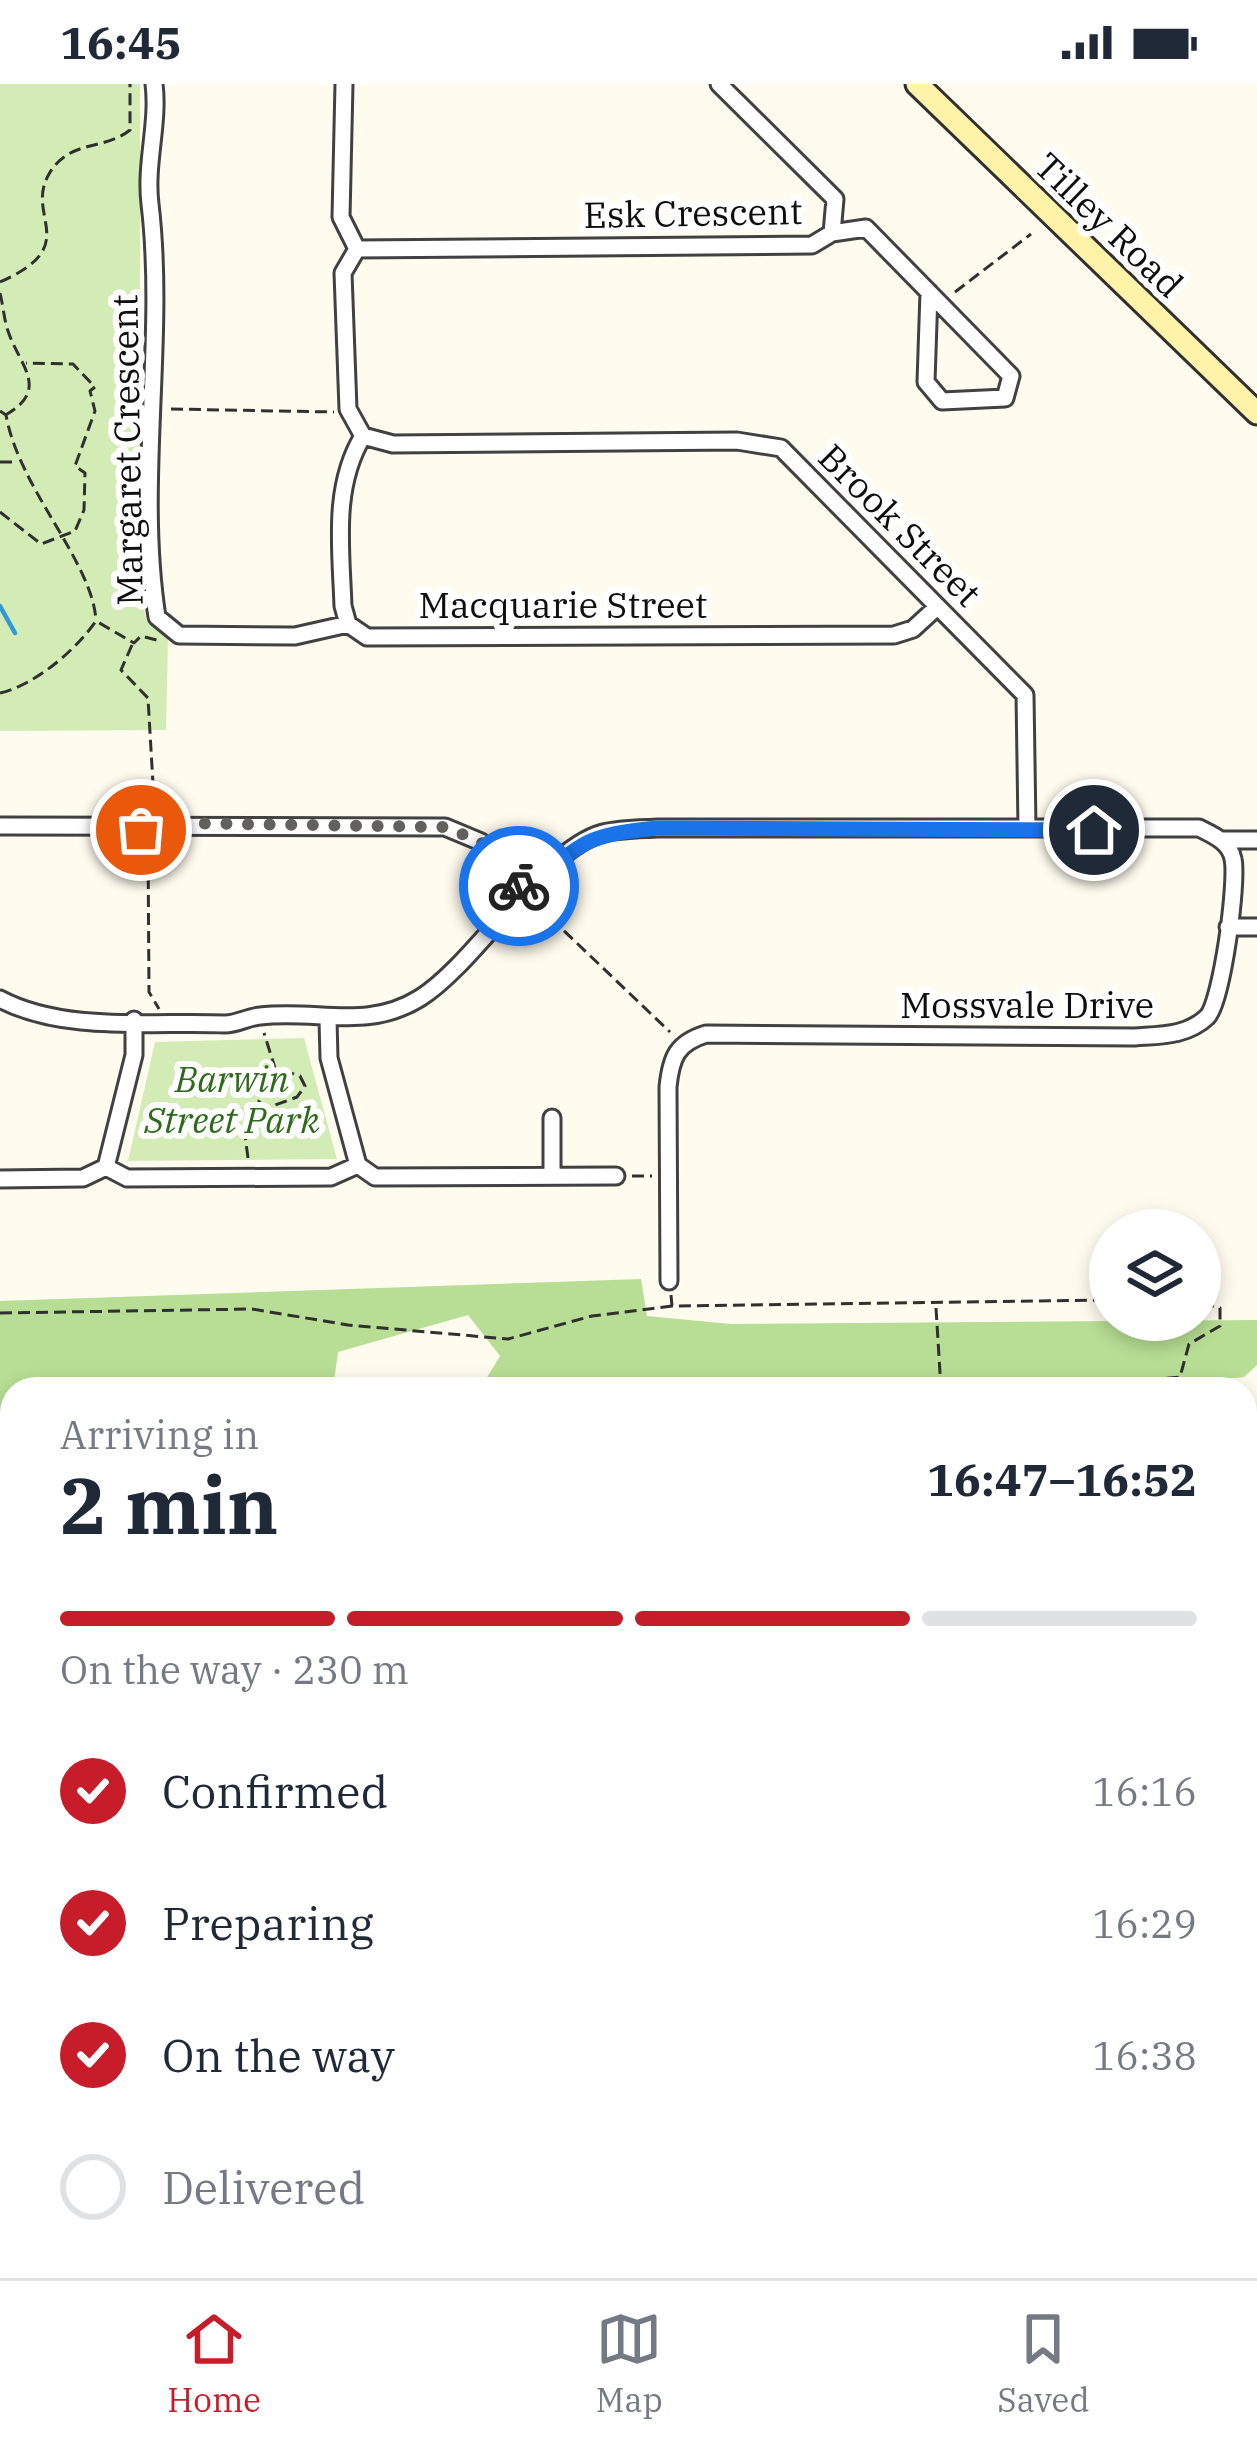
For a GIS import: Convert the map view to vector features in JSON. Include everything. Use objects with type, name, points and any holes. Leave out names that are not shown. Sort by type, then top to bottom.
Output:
[{"type":"main road","name":"Tilley Road","points":[[917,84],[1257,412]]},
{"type":"street","name":"Margaret Crescent","points":[[154,84],[152,409],[157,617],[179,635],[295,636],[348,624]]},
{"type":"street","points":[[344,84],[340,217],[357,249],[344,273],[348,409],[363,436],[348,460],[341,526],[348,624]]},
{"type":"street","name":"Esk Crescent","points":[[357,249],[812,245],[832,233],[835,199],[719,84]]},
{"type":"street","points":[[832,233],[866,228],[1011,376],[1005,398],[942,401],[926,382],[934,298]]},
{"type":"street","name":"Brook Street","points":[[363,436],[393,444],[715,441],[781,448],[1025,695],[1027,828]]},
{"type":"street","name":"Macquarie Street","points":[[348,624],[367,637],[894,635],[914,629],[937,607]]},
{"type":"street","points":[[0,826],[445,827],[481,842],[527,894]]},
{"type":"street","points":[[0,999],[28,1014],[226,1024],[261,1016],[328,1020],[386,1015],[424,996],[566,855],[600,833],[658,828],[1199,828],[1222,841],[1257,840]]},
{"type":"street","name":"Mossvale Drive","points":[[669,1281],[670,1063],[687,1040],[706,1034],[1135,1037],[1184,1033],[1210,1015],[1223,984],[1233,859],[1222,841]]},
{"type":"street","points":[[1228,927],[1257,927]]},
{"type":"street","points":[[106,1167],[134,1055],[134,1020]]},
{"type":"street","points":[[328,1020],[329,1058],[358,1165],[375,1177],[616,1176]]},
{"type":"street","points":[[552,1175],[553,1118]]},
{"type":"street","points":[[106,1167],[127,1178],[331,1177],[358,1165]]},
{"type":"street","points":[[0,1179],[83,1178],[106,1167]]},
{"type":"path","points":[[0,282],[23,272],[41,255],[50,231],[44,187],[60,160],[74,148],[130,130],[130,84]]},
{"type":"path","points":[[934,298],[1031,234]]},
{"type":"path","points":[[0,293],[8,333],[26,363],[30,388],[2,415],[18,462],[95,599],[96,621],[49,667],[0,693]]},
{"type":"path","points":[[0,332],[8,333]]},
{"type":"path","points":[[0,512],[41,544],[75,531],[84,511],[85,473],[75,466],[95,411],[90,391],[95,388],[88,373],[73,364],[52,359],[26,363]]},
{"type":"path","points":[[152,409],[288,414],[348,409]]},
{"type":"path","points":[[0,462],[18,462]]},
{"type":"path","points":[[96,621],[134,643]]},
{"type":"path","points":[[147,817],[153,784],[148,751],[152,716],[148,698],[121,670],[141,635],[160,641],[169,630]]},
{"type":"path","points":[[148,833],[149,992],[159,1011]]},
{"type":"path","points":[[527,894],[671,1033]]},
{"type":"path","points":[[264,1033],[275,1068],[261,1094],[270,1128]]},
{"type":"path","points":[[254,1177],[244,1128],[261,1107],[297,1097],[305,1086],[300,1076],[275,1068]]},
{"type":"path","points":[[616,1176],[666,1175]]},
{"type":"path","points":[[669,1281],[672,1306]]},
{"type":"path","points":[[0,1313],[252,1309],[348,1325],[508,1339],[592,1316],[672,1306],[1089,1301]]},
{"type":"path","points":[[937,1306],[940,1377]]},
{"type":"path","points":[[1180,1377],[1189,1344],[1194,1341]]},
{"type":"green space","points":[[0,84],[140,84],[140,586],[146,619],[168,640],[166,730],[0,731]]},
{"type":"green space","name":"Barwin Street Park","points":[[304,1038],[337,1159],[128,1161],[155,1042]]},
{"type":"green space","points":[[641,1279],[647,1316],[731,1324],[1089,1321],[1089,1341],[1221,1341],[1221,1320],[1257,1320],[1257,1365],[1244,1377],[487,1377],[500,1356],[468,1315],[338,1352],[335,1377],[0,1377],[0,1301]]},
{"type":"waterway","points":[[0,606],[15,633]]},
{"type":"way so far","points":[[141,830],[166,823],[445,827],[481,842],[519,886]]},
{"type":"route","points":[[519,886],[527,894],[566,855],[600,833],[658,828],[1094,830]]}]
